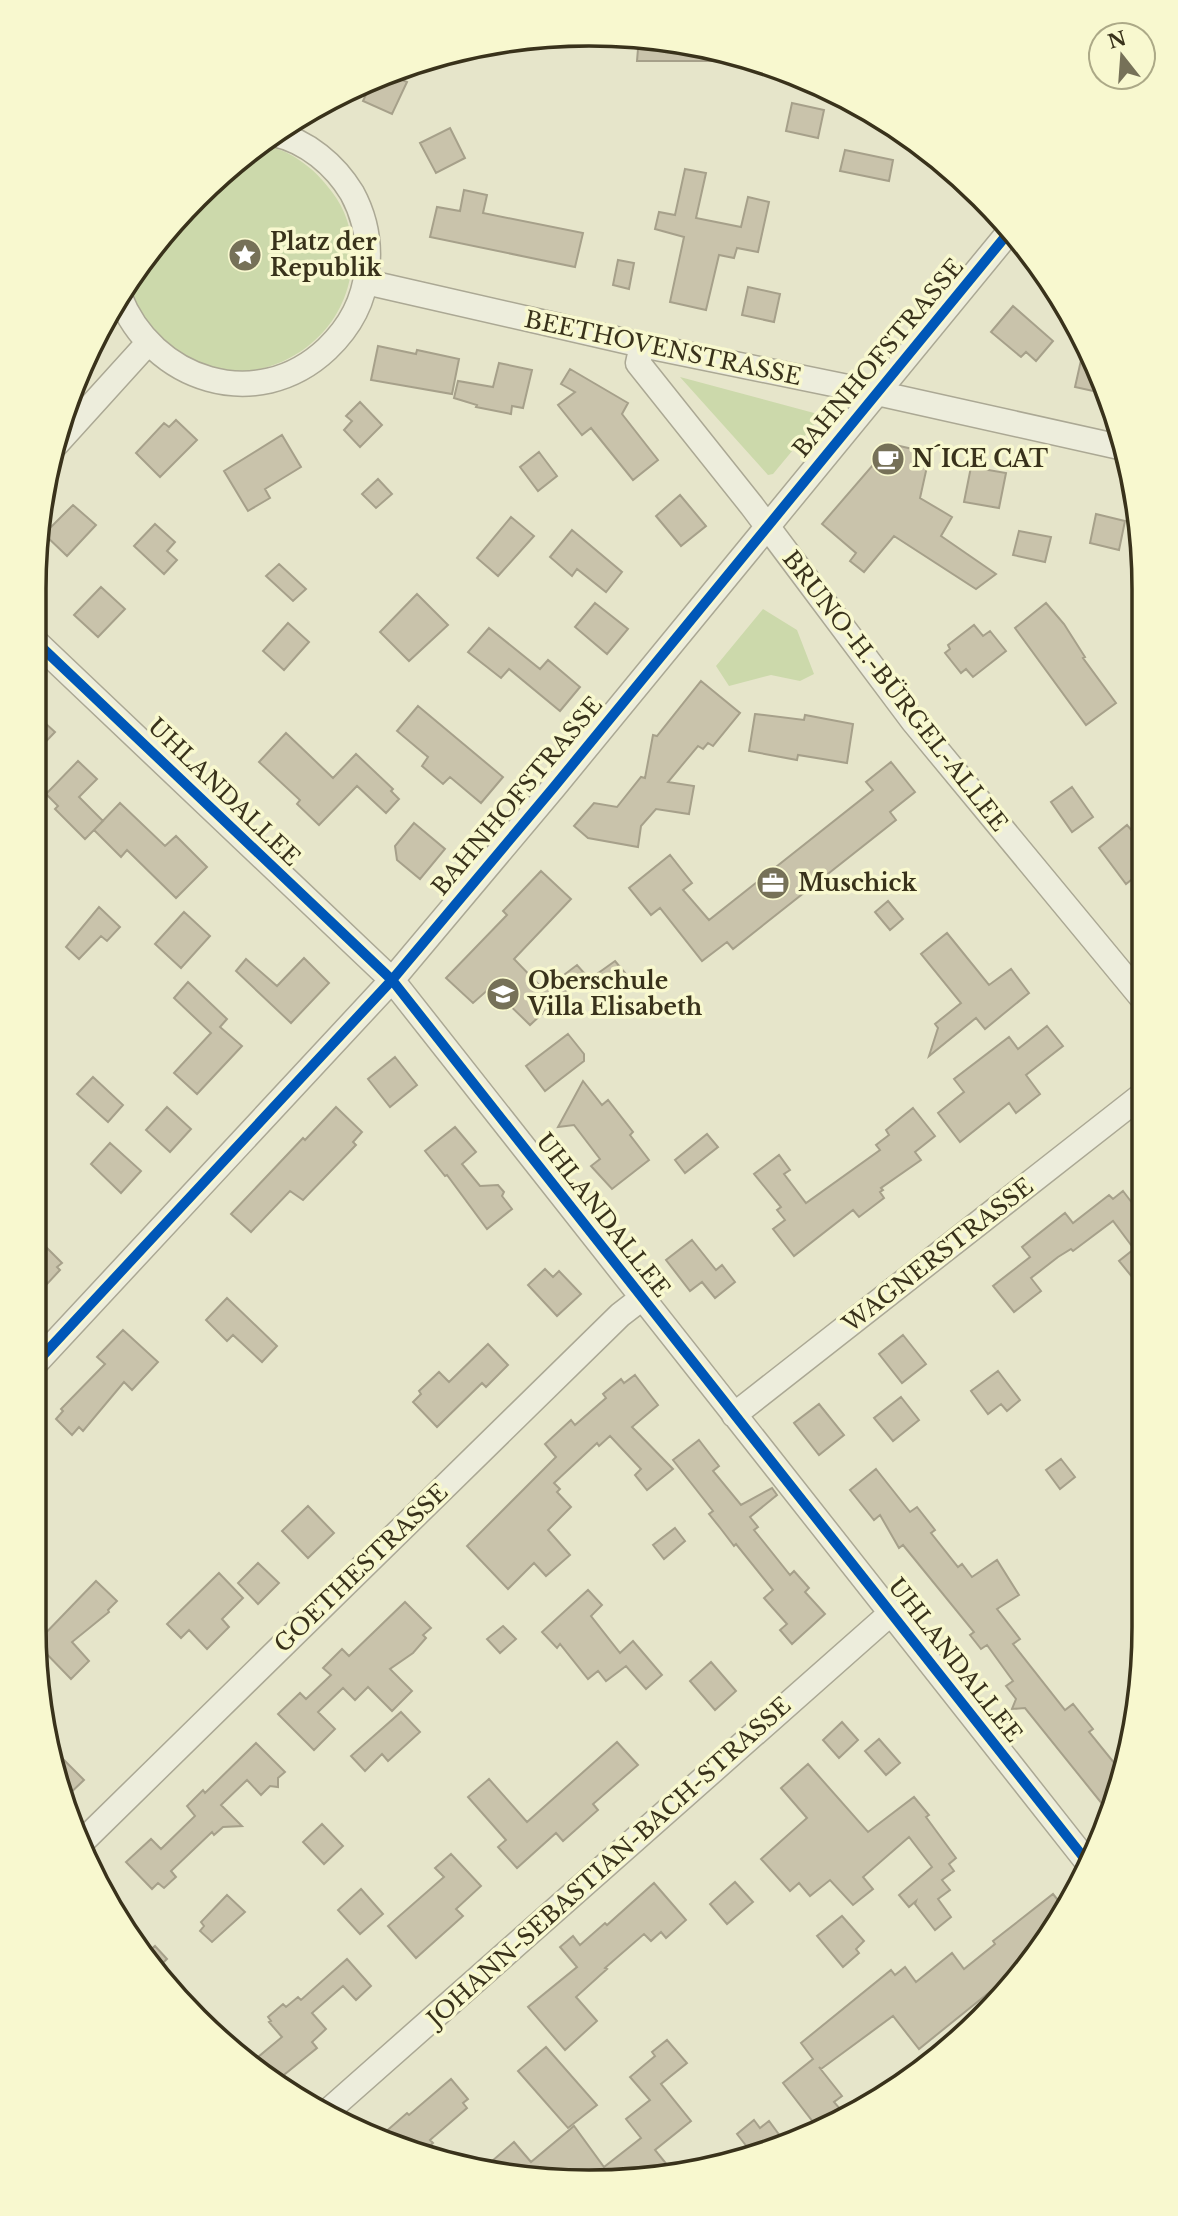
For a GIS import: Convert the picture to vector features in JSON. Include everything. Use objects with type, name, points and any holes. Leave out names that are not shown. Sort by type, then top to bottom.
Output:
[{"type":"street","points":[[125,306],[131,321],[148,343],[167,360],[198,377],[233,383],[271,380],[289,375],[316,359],[339,338],[356,312],[366,282],[369,255],[366,227],[356,202],[331,166],[290,135]]},
{"type":"street","name":"BAHNHOFSTRASSE","points":[[46,1352],[392,980],[554,787],[1004,238]]},
{"type":"street","name":"BEETHOVENSTRASSE","points":[[366,282],[642,345],[877,393],[1113,446]]},
{"type":"street","points":[[69,430],[148,343]]},
{"type":"street","name":"BRUNO-H.-BÜRGEL-ALLEE","points":[[642,345],[638,363],[914,721],[1132,986]]},
{"type":"street","name":"UHLANDALLEE","points":[[46,651],[392,980],[1082,1855]]},
{"type":"street","name":"WAGNERSTRASSE","points":[[734,1415],[1132,1103]]},
{"type":"street","name":"GOETHESTRASSE","points":[[88,1836],[620,1315],[642,1298]]},
{"type":"street","name":"JOHANN-SEBASTIAN-BACH-STRASSE","points":[[333,2106],[891,1613]]},
{"type":"green space","name":"Platz der Republik","points":[[273,147],[290,154],[309,167],[325,183],[344,212],[352,243],[347,290],[330,323],[305,348],[274,365],[240,372],[205,367],[173,351],[147,322],[132,296],[137,287],[180,231],[231,180]]},
{"type":"green space","points":[[680,377],[814,413],[818,415],[817,421],[773,474],[768,475]]},
{"type":"green space","points":[[763,609],[797,630],[814,674],[800,681],[771,675],[729,686],[716,666]]},
{"type":"building","points":[[638,48],[717,61],[637,61]]},
{"type":"building","points":[[401,79],[407,82],[392,114],[363,101],[366,94],[381,87]]},
{"type":"building","points":[[792,103],[824,110],[818,138],[786,131]]},
{"type":"building","points":[[450,128],[465,158],[436,173],[420,143]]},
{"type":"building","points":[[845,150],[893,160],[889,181],[840,171]]},
{"type":"building","points":[[685,169],[706,173],[696,218],[741,227],[748,197],[769,202],[758,252],[737,248],[734,258],[719,255],[706,310],[670,302],[684,237],[655,229],[659,212],[675,215]]},
{"type":"building","points":[[464,190],[487,195],[483,213],[583,233],[575,267],[430,237],[437,207],[460,211]]},
{"type":"building","points":[[618,260],[634,263],[629,289],[613,285]]},
{"type":"building","points":[[748,287],[780,294],[774,322],[742,315]]},
{"type":"building","points":[[1013,306],[1053,341],[1036,361],[1026,352],[1021,357],[991,332]]},
{"type":"building","points":[[378,346],[416,354],[417,350],[459,359],[452,394],[371,380]]},
{"type":"building","points":[[1081,360],[1095,391],[1075,387]]},
{"type":"building","points":[[499,363],[532,370],[523,408],[512,406],[511,414],[476,407],[477,405],[454,398],[458,381],[493,387]]},
{"type":"building","points":[[570,369],[628,403],[622,414],[658,460],[633,480],[591,428],[582,435],[558,405],[575,392],[561,384]]},
{"type":"building","points":[[360,402],[382,425],[360,447],[344,430],[352,421],[346,416]]},
{"type":"building","points":[[176,420],[197,440],[160,477],[136,453],[164,423],[169,427]]},
{"type":"building","points":[[282,435],[301,467],[265,489],[270,498],[248,511],[224,471]]},
{"type":"building","points":[[891,444],[930,453],[920,498],[952,517],[941,536],[996,574],[976,589],[894,536],[864,572],[850,561],[856,553],[822,524]]},
{"type":"building","points":[[539,452],[557,476],[538,491],[520,467]]},
{"type":"building","points":[[971,467],[1006,473],[999,508],[964,502]]},
{"type":"building","points":[[378,479],[392,494],[376,508],[362,494]]},
{"type":"building","points":[[680,495],[706,526],[681,546],[656,516]]},
{"type":"building","points":[[73,505],[96,525],[67,556],[48,538],[49,529]]},
{"type":"building","points":[[1096,514],[1125,521],[1119,550],[1090,543]]},
{"type":"building","points":[[511,517],[534,536],[498,576],[477,558]]},
{"type":"building","points":[[155,524],[175,542],[167,551],[177,560],[164,574],[134,546]]},
{"type":"building","points":[[572,530],[622,572],[606,592],[577,569],[572,576],[550,557]]},
{"type":"building","points":[[1019,531],[1051,537],[1045,562],[1013,555]]},
{"type":"building","points":[[279,564],[306,589],[293,601],[266,576]]},
{"type":"building","points":[[101,587],[125,609],[98,637],[74,615]]},
{"type":"building","points":[[417,594],[448,625],[409,661],[380,632]]},
{"type":"building","points":[[595,603],[628,629],[607,654],[575,627]]},
{"type":"building","points":[[1046,603],[1064,624],[1085,657],[1083,658],[1116,703],[1086,725],[1015,628]]},
{"type":"building","points":[[288,623],[309,642],[284,670],[263,651]]},
{"type":"building","points":[[974,625],[983,636],[990,631],[1006,651],[973,677],[966,669],[961,673],[945,653],[950,649],[948,645]]},
{"type":"building","points":[[489,628],[540,669],[548,660],[580,687],[560,711],[509,669],[501,678],[468,652]]},
{"type":"building","points":[[701,681],[740,713],[713,746],[708,743],[703,749],[698,746],[668,782],[694,786],[689,814],[656,809],[641,826],[638,847],[588,838],[574,826],[594,803],[617,807],[641,777],[645,778],[653,735],[657,736]]},
{"type":"building","points":[[418,706],[503,777],[481,803],[450,777],[443,784],[422,766],[428,757],[397,731]]},
{"type":"building","points":[[755,714],[804,720],[805,715],[853,724],[847,763],[798,755],[797,760],[749,751]]},
{"type":"building","points":[[46,724],[55,732],[46,741]]},
{"type":"building","points":[[286,733],[333,778],[356,754],[393,789],[391,791],[399,799],[386,813],[357,786],[319,825],[297,804],[300,800],[259,762]]},
{"type":"building","points":[[78,761],[97,779],[79,797],[103,821],[85,839],[55,809],[58,806],[46,794]]},
{"type":"building","points":[[891,762],[915,792],[890,812],[896,820],[733,949],[727,942],[702,961],[660,908],[651,915],[629,888],[670,855],[692,883],[683,890],[709,920],[873,790],[866,782]]},
{"type":"building","points":[[1072,787],[1093,817],[1072,832],[1051,802]]},
{"type":"building","points":[[120,803],[165,846],[176,836],[207,867],[176,898],[127,850],[121,857],[94,830]]},
{"type":"building","points":[[414,823],[445,849],[420,879],[397,860],[395,846]]},
{"type":"building","points":[[1127,825],[1132,831],[1132,879],[1126,884],[1099,848]]},
{"type":"building","points":[[541,871],[571,899],[514,959],[544,990],[577,965],[585,974],[530,1025],[491,987],[473,1003],[446,978],[507,915],[503,911]]},
{"type":"building","points":[[888,901],[903,919],[890,930],[875,912]]},
{"type":"building","points":[[99,907],[120,927],[107,941],[101,936],[79,959],[66,947]]},
{"type":"building","points":[[184,912],[210,936],[181,968],[155,944]]},
{"type":"building","points":[[947,933],[989,985],[1011,969],[1029,993],[985,1029],[976,1018],[929,1056],[938,1028],[935,1024],[961,1003],[921,954]]},
{"type":"building","points":[[304,958],[329,983],[291,1023],[236,971],[246,959],[277,986]]},
{"type":"building","points":[[615,961],[630,979],[617,990],[610,990],[597,974]]},
{"type":"building","points":[[188,982],[227,1019],[220,1027],[242,1046],[197,1094],[174,1073],[211,1033],[174,998]]},
{"type":"building","points":[[1047,1026],[1063,1046],[1026,1075],[1040,1094],[1016,1113],[1009,1103],[960,1142],[938,1113],[964,1092],[954,1079],[1009,1037],[1018,1049]]},
{"type":"building","points":[[568,1034],[584,1054],[584,1061],[545,1091],[526,1066]]},
{"type":"building","points":[[395,1057],[417,1085],[390,1107],[368,1079]]},
{"type":"building","points":[[93,1077],[123,1105],[108,1122],[77,1094]]},
{"type":"building","points":[[583,1081],[602,1105],[608,1100],[633,1132],[630,1135],[649,1160],[612,1189],[591,1166],[600,1159],[574,1125],[558,1127]]},
{"type":"building","points":[[167,1107],[191,1129],[170,1152],[146,1130]]},
{"type":"building","points":[[336,1107],[362,1132],[353,1142],[356,1145],[303,1200],[290,1191],[251,1232],[231,1214]]},
{"type":"building","points":[[913,1108],[935,1136],[915,1152],[921,1160],[881,1188],[883,1190],[880,1192],[884,1198],[859,1217],[853,1210],[794,1256],[773,1229],[785,1220],[777,1210],[781,1207],[754,1174],[779,1155],[790,1170],[784,1174],[806,1203],[880,1150],[876,1145],[889,1135],[886,1130]]},
{"type":"building","points":[[455,1127],[476,1152],[462,1164],[480,1186],[498,1185],[512,1209],[487,1229],[447,1175],[445,1176],[425,1151]]},
{"type":"building","points":[[707,1134],[718,1147],[685,1173],[675,1160]]},
{"type":"building","points":[[110,1143],[141,1171],[121,1193],[91,1164]]},
{"type":"building","points":[[1123,1191],[1132,1203],[1132,1246],[1113,1221],[1031,1278],[1041,1291],[1014,1312],[993,1286],[1030,1257],[1022,1247],[1065,1213],[1073,1223],[1109,1195],[1113,1199]]},
{"type":"building","points":[[692,1240],[716,1270],[722,1265],[735,1282],[715,1298],[702,1282],[690,1291],[666,1260]]},
{"type":"building","points":[[46,1247],[62,1263],[57,1267],[60,1270],[46,1285]]},
{"type":"building","points":[[1132,1251],[1132,1277],[1119,1261]]},
{"type":"building","points":[[545,1269],[553,1277],[559,1271],[581,1294],[557,1316],[528,1285]]},
{"type":"building","points":[[227,1298],[277,1346],[262,1362],[233,1335],[227,1341],[206,1320]]},
{"type":"building","points":[[123,1330],[158,1362],[132,1390],[124,1382],[83,1431],[79,1427],[72,1435],[56,1419],[63,1411],[61,1409],[105,1364],[97,1357]]},
{"type":"building","points":[[903,1335],[926,1364],[902,1383],[879,1354]]},
{"type":"building","points":[[488,1344],[508,1365],[486,1387],[482,1383],[437,1427],[413,1402],[421,1394],[419,1391],[439,1372],[449,1382]]},
{"type":"building","points":[[998,1371],[1020,1400],[1007,1411],[1001,1404],[988,1414],[971,1391]]},
{"type":"building","points":[[635,1375],[658,1405],[632,1427],[673,1469],[647,1490],[635,1475],[641,1469],[610,1436],[599,1446],[597,1443],[554,1483],[560,1489],[557,1492],[571,1507],[548,1530],[570,1555],[546,1576],[534,1563],[508,1589],[467,1546],[556,1457],[545,1444],[571,1420],[575,1425],[606,1398],[603,1394],[621,1379],[624,1383]]},
{"type":"building","points":[[901,1397],[919,1420],[893,1441],[874,1418]]},
{"type":"building","points":[[819,1404],[844,1435],[819,1455],[794,1423]]},
{"type":"building","points":[[699,1440],[719,1466],[713,1471],[741,1505],[772,1488],[777,1495],[750,1517],[758,1527],[754,1530],[790,1575],[794,1571],[809,1588],[805,1592],[825,1614],[792,1644],[780,1630],[787,1624],[764,1598],[773,1590],[709,1514],[713,1511],[673,1460]]},
{"type":"building","points":[[1061,1459],[1075,1477],[1060,1489],[1046,1470]]},
{"type":"building","points":[[876,1469],[910,1512],[917,1507],[935,1530],[931,1533],[958,1567],[962,1564],[972,1577],[997,1560],[1019,1595],[997,1609],[1020,1639],[1013,1644],[1065,1710],[1073,1704],[1093,1729],[1089,1732],[1115,1764],[1103,1805],[1025,1708],[1012,1709],[1016,1699],[1006,1686],[1013,1681],[987,1645],[981,1649],[970,1635],[974,1632],[903,1545],[899,1548],[880,1515],[874,1520],[850,1490]]},
{"type":"building","points":[[308,1506],[334,1533],[308,1558],[282,1531]]},
{"type":"building","points":[[675,1528],[685,1541],[664,1559],[653,1545]]},
{"type":"building","points":[[258,1563],[279,1583],[258,1604],[238,1583]]},
{"type":"building","points":[[219,1573],[243,1598],[222,1619],[229,1627],[207,1649],[189,1630],[181,1638],[167,1624]]},
{"type":"building","points":[[96,1581],[117,1601],[109,1612],[72,1642],[89,1661],[71,1679],[47,1654],[46,1633]]},
{"type":"building","points":[[588,1590],[602,1605],[591,1616],[620,1653],[633,1641],[662,1675],[646,1689],[626,1666],[606,1681],[598,1671],[588,1679],[560,1644],[557,1648],[542,1632]]},
{"type":"building","points":[[405,1602],[431,1628],[423,1635],[426,1638],[413,1653],[390,1669],[412,1691],[392,1711],[368,1687],[355,1700],[343,1688],[318,1712],[335,1729],[314,1750],[278,1714],[300,1693],[306,1699],[331,1675],[323,1668],[342,1649],[349,1656]]},
{"type":"building","points":[[503,1626],[516,1639],[500,1653],[487,1639]]},
{"type":"building","points":[[711,1662],[736,1691],[715,1710],[690,1681]]},
{"type":"building","points":[[401,1712],[420,1732],[388,1761],[382,1754],[365,1771],[351,1756]]},
{"type":"building","points":[[842,1722],[858,1740],[839,1758],[823,1740]]},
{"type":"building","points":[[879,1739],[900,1763],[886,1775],[865,1751]]},
{"type":"building","points":[[617,1742],[638,1765],[593,1804],[598,1810],[563,1841],[556,1833],[517,1868],[498,1847],[506,1840],[468,1797],[489,1779],[527,1822]]},
{"type":"building","points":[[256,1743],[285,1772],[278,1778],[278,1787],[270,1786],[261,1795],[247,1780],[221,1805],[242,1826],[223,1827],[214,1835],[212,1832],[171,1871],[176,1877],[164,1888],[158,1883],[152,1889],[126,1862],[151,1839],[161,1849],[195,1816],[187,1806],[203,1790],[205,1793]]},
{"type":"building","points":[[62,1758],[84,1780],[71,1792]]},
{"type":"building","points":[[808,1764],[868,1832],[914,1797],[929,1815],[926,1817],[956,1858],[949,1864],[954,1871],[942,1880],[950,1890],[938,1899],[951,1917],[935,1930],[915,1904],[916,1901],[909,1907],[899,1895],[932,1867],[909,1837],[863,1877],[873,1889],[853,1905],[830,1880],[810,1896],[799,1883],[790,1891],[761,1859],[807,1818],[781,1788]]},
{"type":"building","points":[[322,1824],[343,1846],[324,1864],[303,1842]]},
{"type":"building","points":[[451,1854],[481,1886],[456,1909],[463,1916],[416,1958],[388,1926],[444,1877],[435,1868]]},
{"type":"building","points":[[735,1882],[753,1902],[727,1924],[710,1904]]},
{"type":"building","points":[[654,1883],[686,1920],[666,1938],[661,1932],[651,1941],[644,1934],[576,1997],[597,2021],[565,2050],[528,2007],[577,1967],[560,1947],[573,1936],[580,1945]]},
{"type":"building","points":[[361,1889],[383,1914],[360,1934],[338,1910]]},
{"type":"building","points":[[1053,1894],[1059,1901],[998,1985],[919,2049],[893,2016],[821,2069],[819,2067],[842,2096],[834,2102],[840,2109],[813,2122],[783,2083],[813,2059],[801,2043],[891,1970],[895,1975],[905,1967],[916,1982],[952,1953],[964,1969],[995,1944],[993,1941]]},
{"type":"building","points":[[227,1895],[245,1912],[212,1942],[200,1931],[204,1926],[201,1922]]},
{"type":"building","points":[[842,1916],[864,1941],[856,1949],[859,1953],[843,1967],[817,1936]]},
{"type":"building","points":[[155,1946],[167,1959],[162,1963],[151,1949]]},
{"type":"building","points":[[347,1959],[371,1986],[356,2000],[343,1986],[312,2013],[326,2029],[312,2042],[317,2048],[283,2076],[257,2058],[282,2037],[268,2017],[283,2004],[286,2007],[298,1997],[301,2000]]},
{"type":"building","points":[[667,2040],[687,2063],[661,2084],[691,2121],[655,2150],[667,2165],[589,2170],[518,2166],[492,2161],[514,2142],[531,2162],[574,2126],[604,2167],[641,2138],[626,2119],[650,2100],[630,2077],[655,2056],[652,2052]]},
{"type":"building","points":[[546,2047],[597,2105],[568,2128],[518,2071]]},
{"type":"building","points":[[451,2079],[468,2099],[463,2103],[467,2108],[430,2140],[433,2143],[429,2146],[386,2131],[407,2113],[409,2115]]},
{"type":"building","points":[[754,2120],[760,2128],[769,2121],[780,2136],[747,2147],[737,2134]]},
{"type":"cycle path","points":[[46,1352],[392,980],[554,787],[1004,238]]},
{"type":"cycle path","points":[[46,651],[392,980],[1082,1855]]},
{"type":"place","name":"Platz der Republik","points":[[245,255]]},
{"type":"place","name":"N´ICE CAT","points":[[888,459]]},
{"type":"place","name":"Muschick","points":[[773,883]]},
{"type":"place","name":"Oberschule Villa Elisabeth","points":[[503,994]]}]
